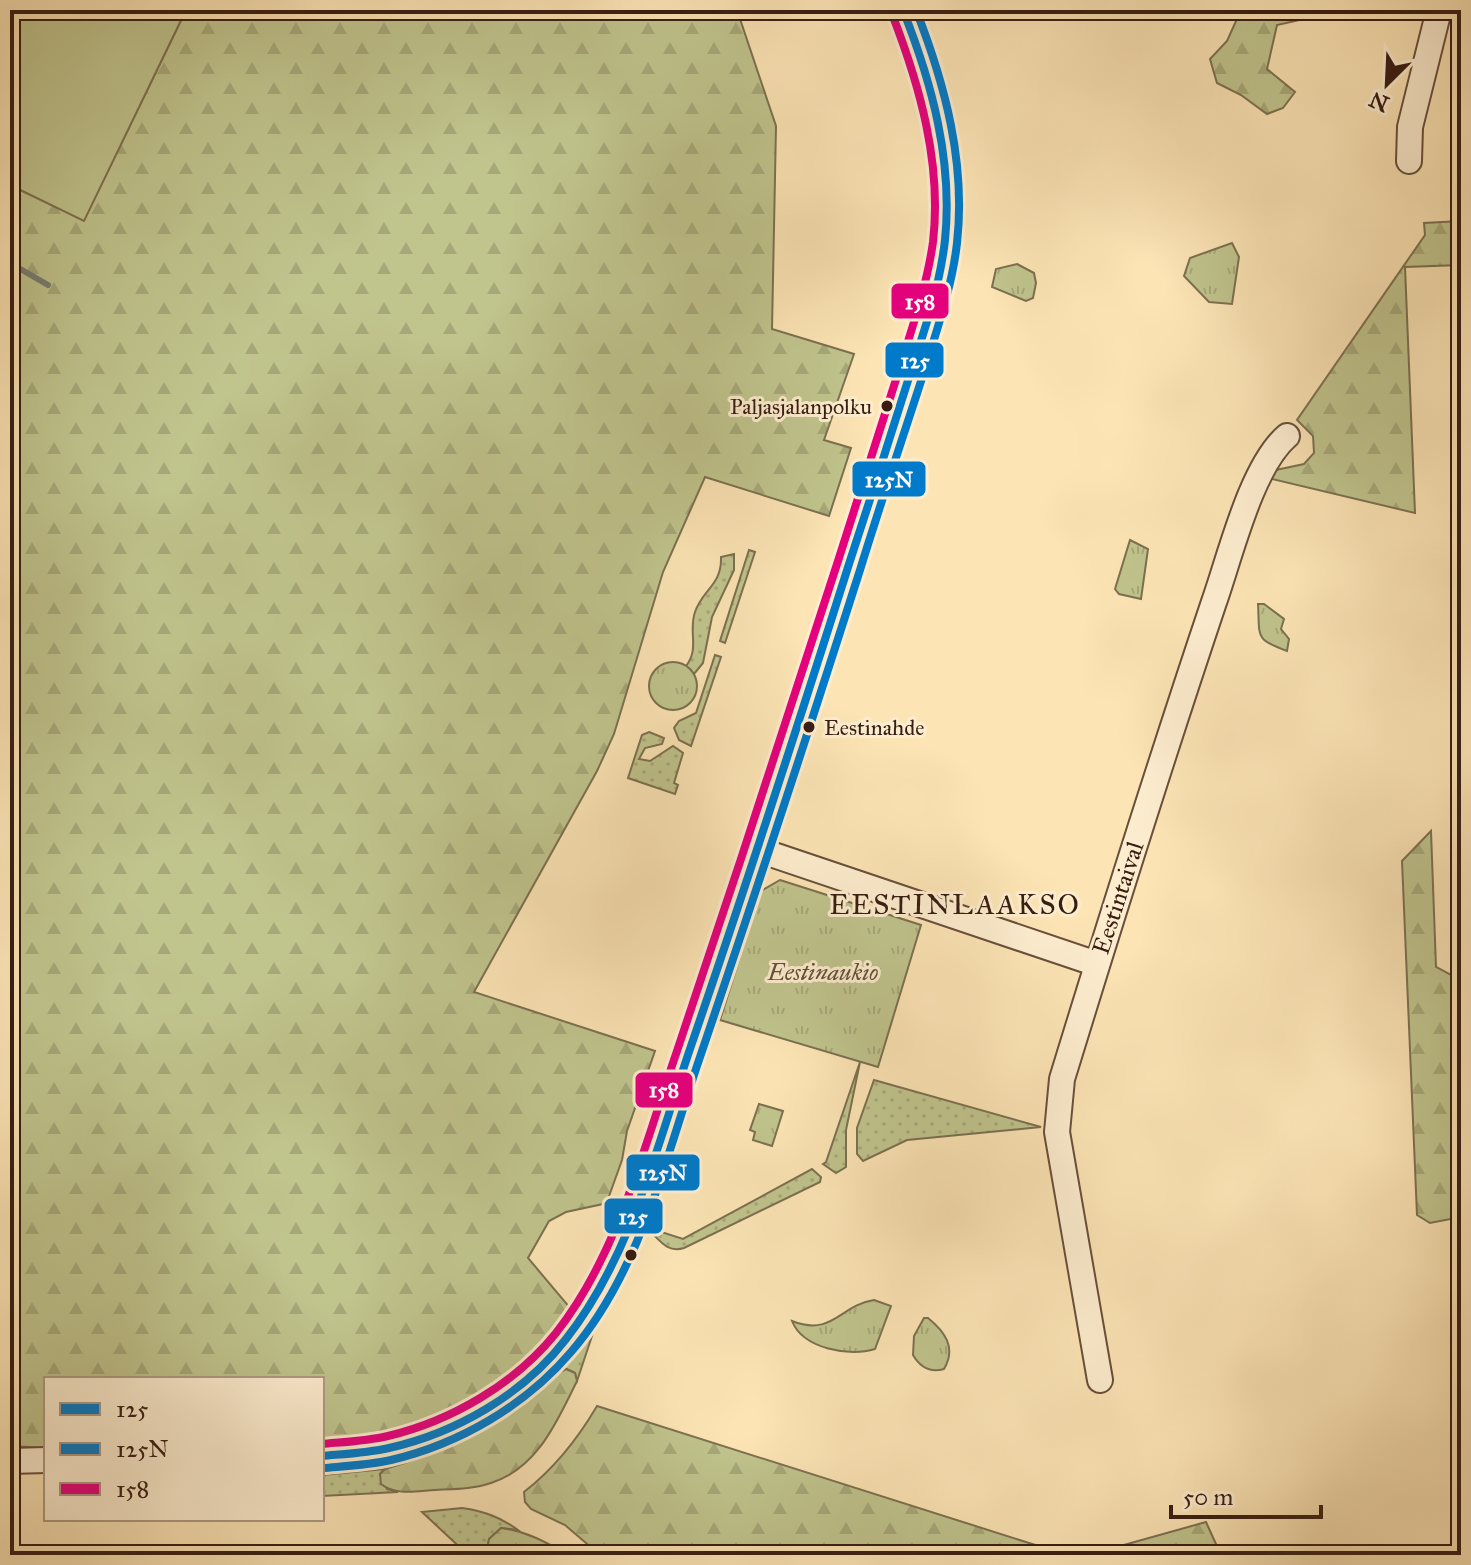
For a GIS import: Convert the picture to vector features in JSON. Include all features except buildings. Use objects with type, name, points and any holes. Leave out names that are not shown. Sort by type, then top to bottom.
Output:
[{"type":"street","points":[[324,1456],[390,1448],[426,1437],[453,1426],[515,1387],[561,1346],[582,1318],[600,1289],[634,1207],[759,850],[921,343],[945,239],[945,164],[935,106],[919,48],[903,10]]},
{"type":"street","points":[[1409,161],[1410,127],[1439,10]]},
{"type":"street","name":"Eestintaival","points":[[1100,1380],[1057,1132],[1062,1079],[1182,700],[1255,485],[1278,443],[1287,436]]},
{"type":"street","points":[[759,850],[1097,964]]},
{"type":"street","points":[[10,1461],[44,1460]]},
{"type":"green space","points":[[10,10],[186,10],[84,221],[10,185]]},
{"type":"green space","points":[[186,10],[737,10],[776,126],[772,329],[854,354],[824,440],[851,448],[829,516],[705,477],[663,572],[614,734],[597,771],[474,992],[655,1051],[627,1131],[622,1160],[608,1199],[603,1204],[566,1212],[549,1221],[528,1258],[571,1309],[546,1344],[498,1384],[443,1416],[384,1438],[324,1446],[324,1377],[44,1377],[44,1448],[10,1446],[10,185],[84,220]]},
{"type":"green space","points":[[1241,10],[1312,10],[1309,18],[1277,25],[1267,69],[1295,92],[1283,108],[1267,114],[1241,95],[1217,83],[1210,59],[1227,41]]},
{"type":"green space","points":[[1461,221],[1461,265],[1405,267],[1415,513],[1268,478],[1276,470],[1304,464],[1314,453],[1313,436],[1297,420],[1425,235],[1424,223]]},
{"type":"green space","points":[[1232,243],[1239,257],[1232,304],[1209,302],[1184,276],[1190,258]]},
{"type":"green space","points":[[1017,264],[1034,273],[1033,298],[1026,301],[992,287],[996,269]]},
{"type":"green space","points":[[1130,540],[1148,549],[1141,599],[1119,594],[1115,589]]},
{"type":"green space","points":[[749,550],[755,552],[725,643],[720,641]]},
{"type":"green space","points":[[734,554],[734,570],[712,617],[703,663],[694,674],[686,666],[692,653],[695,612],[715,581],[721,557]]},
{"type":"green space","points":[[1258,604],[1264,604],[1284,619],[1281,629],[1289,639],[1287,651],[1264,640]]},
{"type":"green space","points":[[715,655],[721,657],[691,746],[679,740],[674,728],[679,721],[696,713]]},
{"type":"green space","points":[[673,662],[690,669],[697,686],[690,703],[673,710],[656,703],[649,686],[656,669]]},
{"type":"green space","points":[[649,732],[664,738],[662,744],[645,748],[639,759],[650,761],[673,746],[683,753],[674,783],[678,785],[675,794],[628,778],[642,735]]},
{"type":"green space","points":[[1431,831],[1436,967],[1451,975],[1461,972],[1461,1177],[1456,1198],[1456,1218],[1430,1223],[1417,1215],[1402,861]]},
{"type":"green space","name":"Eestinaukio","points":[[780,880],[921,925],[878,1067],[720,1020],[761,891]]},
{"type":"green space","points":[[860,1062],[846,1130],[846,1167],[836,1173],[823,1164]]},
{"type":"green space","points":[[874,1080],[1041,1127],[907,1140],[863,1161],[857,1154],[857,1128]]},
{"type":"green space","points":[[759,1104],[783,1111],[772,1146],[753,1140],[755,1132],[750,1130]]},
{"type":"green space","points":[[812,1169],[821,1177],[820,1182],[684,1248],[669,1248],[650,1231],[649,1228],[683,1239]]},
{"type":"green space","points":[[874,1300],[891,1306],[875,1349],[853,1352],[828,1348],[806,1338],[792,1321],[806,1325],[827,1323],[862,1303]]},
{"type":"green space","points":[[924,1318],[934,1323],[947,1340],[949,1354],[944,1369],[926,1368],[913,1355],[914,1336]]},
{"type":"green space","points":[[597,1321],[577,1381],[575,1373],[567,1369],[556,1374]]},
{"type":"green space","points":[[566,1369],[575,1373],[577,1381],[562,1412],[534,1455],[507,1476],[478,1486],[414,1492],[393,1490],[381,1484],[380,1474],[385,1469],[437,1451],[468,1436]]},
{"type":"green space","points":[[597,1406],[1067,1555],[600,1555],[565,1525],[531,1509],[525,1502],[524,1492],[565,1453]]},
{"type":"green space","points":[[385,1469],[380,1474],[387,1489],[398,1492],[324,1496],[324,1475]]},
{"type":"green space","points":[[462,1508],[492,1515],[518,1530],[501,1528],[489,1539],[486,1555],[468,1555],[422,1512]]},
{"type":"green space","points":[[1206,1522],[1221,1555],[1088,1555]]},
{"type":"green space","points":[[501,1528],[536,1538],[568,1555],[486,1555],[489,1539]]},
{"type":"waterway","points":[[10,263],[48,285]]},
{"type":"transit line","name":"125","points":[[324,1456],[372,1451],[414,1441],[463,1421],[509,1394],[549,1359],[566,1339],[609,1272],[626,1235],[654,1160],[772,805],[922,339],[940,274],[947,210],[943,152],[931,94],[903,10]]},
{"type":"transit line","name":"125N","points":[[324,1468],[374,1463],[416,1453],[466,1433],[512,1406],[571,1352],[616,1286],[634,1249],[663,1172],[801,753],[923,375],[951,277],[959,213],[956,154],[936,66],[916,10]]},
{"type":"transit line","name":"158","points":[[324,1444],[380,1438],[435,1421],[480,1398],[521,1368],[556,1333],[578,1302],[597,1269],[628,1198],[818,622],[927,274],[935,213],[931,155],[920,97],[892,14]]},
{"type":"place","name":"Paljasjalanpolku","points":[[887,406]]},
{"type":"place","name":"Eestinahde","points":[[809,727]]},
{"type":"district","name":"EESTINLAAKSO","points":[[955,904]]}]
